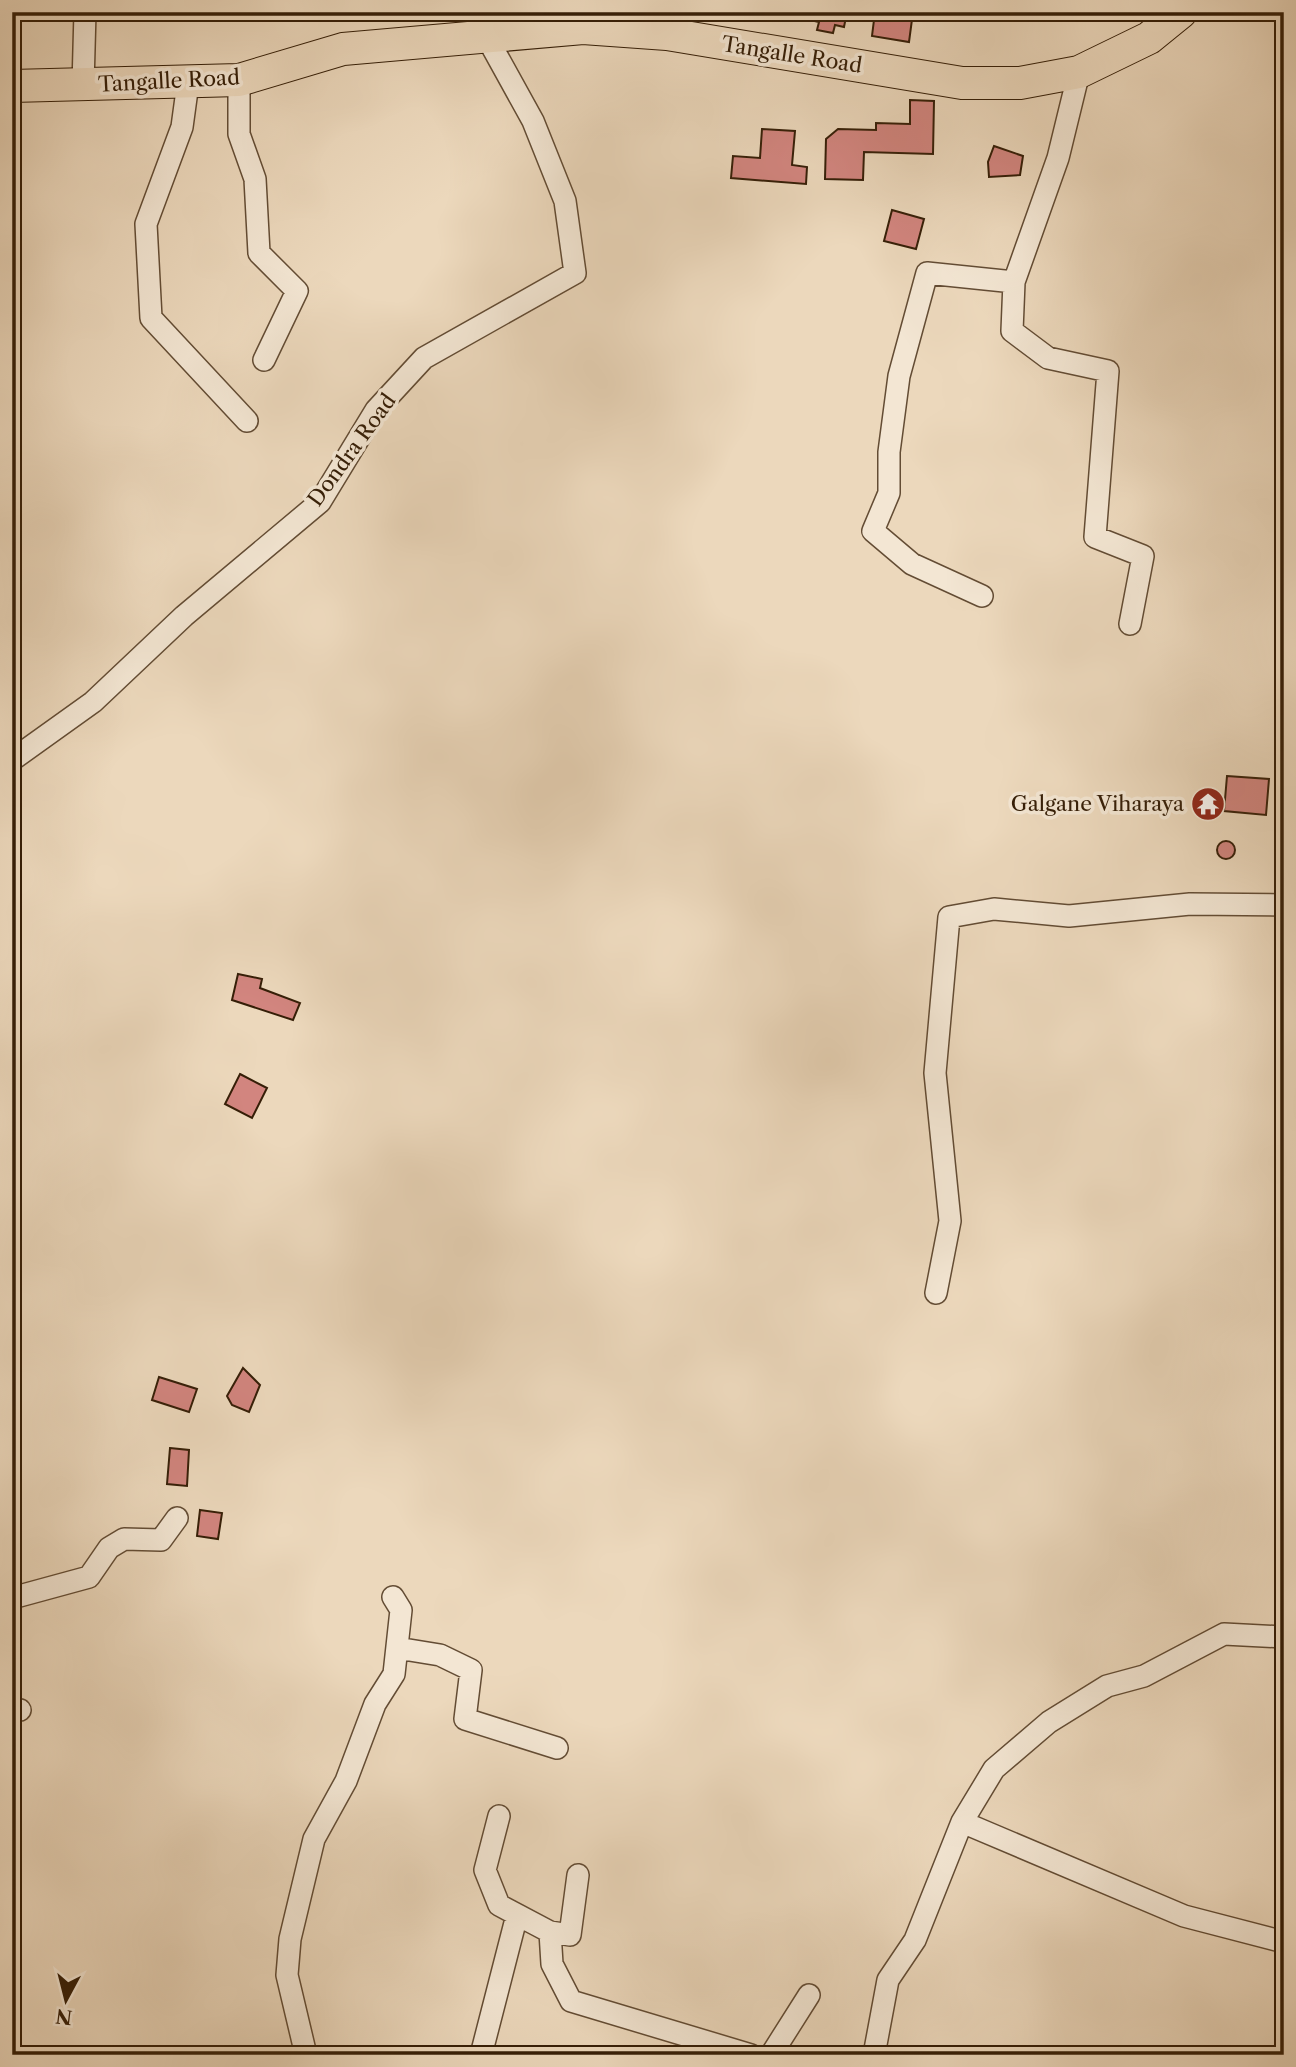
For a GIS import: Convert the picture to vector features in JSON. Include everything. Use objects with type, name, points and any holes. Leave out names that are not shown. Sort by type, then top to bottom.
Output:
[{"type":"highway","name":"Tangalle Road","points":[[12,86],[239,80],[343,49],[486,36],[584,20],[962,83],[1020,83],[1080,72],[1149,38],[1181,12]]},
{"type":"street","points":[[83,85],[85,12]]},
{"type":"street","name":"Dondra Road","points":[[12,761],[93,702],[184,616],[320,502],[376,410],[424,358],[575,273],[565,201],[533,121],[486,36]]},
{"type":"street","points":[[1080,72],[1054,170],[1014,282],[1012,331],[1048,358],[1108,371],[1095,537],[1143,556],[1130,624]]},
{"type":"street","points":[[239,80],[239,134],[255,179],[259,253],[297,291],[264,360]]},
{"type":"street","points":[[188,83],[182,127],[146,224],[151,318],[247,421]]},
{"type":"street","points":[[982,596],[912,564],[873,531],[889,493],[889,452],[899,376],[926,273],[1014,282]]},
{"type":"street","points":[[936,1293],[950,1221],[935,1073],[948,918],[994,909],[1069,916],[1190,904],[1284,905]]},
{"type":"street","points":[[12,1598],[89,1577],[109,1548],[124,1539],[161,1540],[177,1518]]},
{"type":"street","points":[[306,2055],[287,1975],[290,1940],[314,1839],[346,1781],[375,1704],[394,1674],[401,1610],[393,1597]]},
{"type":"street","points":[[874,2055],[888,1980],[915,1940],[962,1822],[995,1769],[1049,1722],[1107,1686],[1144,1676],[1224,1634],[1284,1637]]},
{"type":"street","points":[[397,1648],[440,1655],[471,1670],[465,1719],[557,1748]]},
{"type":"street","points":[[499,1816],[485,1870],[499,1905],[550,1932],[570,1935],[578,1875]]},
{"type":"street","points":[[962,1822],[1184,1916],[1284,1942]]},
{"type":"street","points":[[481,2055],[517,1915]]},
{"type":"street","points":[[550,1932],[552,1964],[571,2001],[751,2055]]},
{"type":"street","points":[[771,2055],[809,1995]]},
{"type":"building","points":[[802,12],[847,12],[844,27],[835,25],[833,33],[817,30],[819,22],[801,18]]},
{"type":"building","points":[[875,12],[913,12],[909,42],[872,36]]},
{"type":"building","points":[[910,100],[934,101],[933,154],[864,152],[863,180],[825,179],[826,139],[838,129],[876,130],[876,123],[910,124]]},
{"type":"building","points":[[762,129],[795,131],[792,165],[807,167],[806,184],[731,178],[733,156],[760,158]]},
{"type":"building","points":[[994,146],[1023,156],[1020,175],[989,177],[988,162]]},
{"type":"building","points":[[892,210],[924,219],[916,249],[884,241]]},
{"type":"building","points":[[1227,776],[1269,779],[1266,815],[1224,811]]},
{"type":"building","points":[[1226,841],[1232,844],[1235,850],[1232,856],[1226,859],[1220,856],[1217,850],[1220,844]]},
{"type":"building","points":[[238,974],[262,979],[260,988],[300,1003],[293,1020],[232,1000]]},
{"type":"building","points":[[240,1074],[267,1088],[252,1118],[225,1104]]},
{"type":"building","points":[[243,1368],[260,1385],[249,1412],[232,1405],[227,1396]]},
{"type":"building","points":[[159,1377],[197,1389],[189,1412],[152,1400]]},
{"type":"building","points":[[170,1448],[189,1450],[187,1486],[167,1484]]},
{"type":"building","points":[[200,1510],[222,1513],[218,1539],[197,1536]]},
{"type":"place","name":"Galgane Viharaya","points":[[1208,804]]}]
